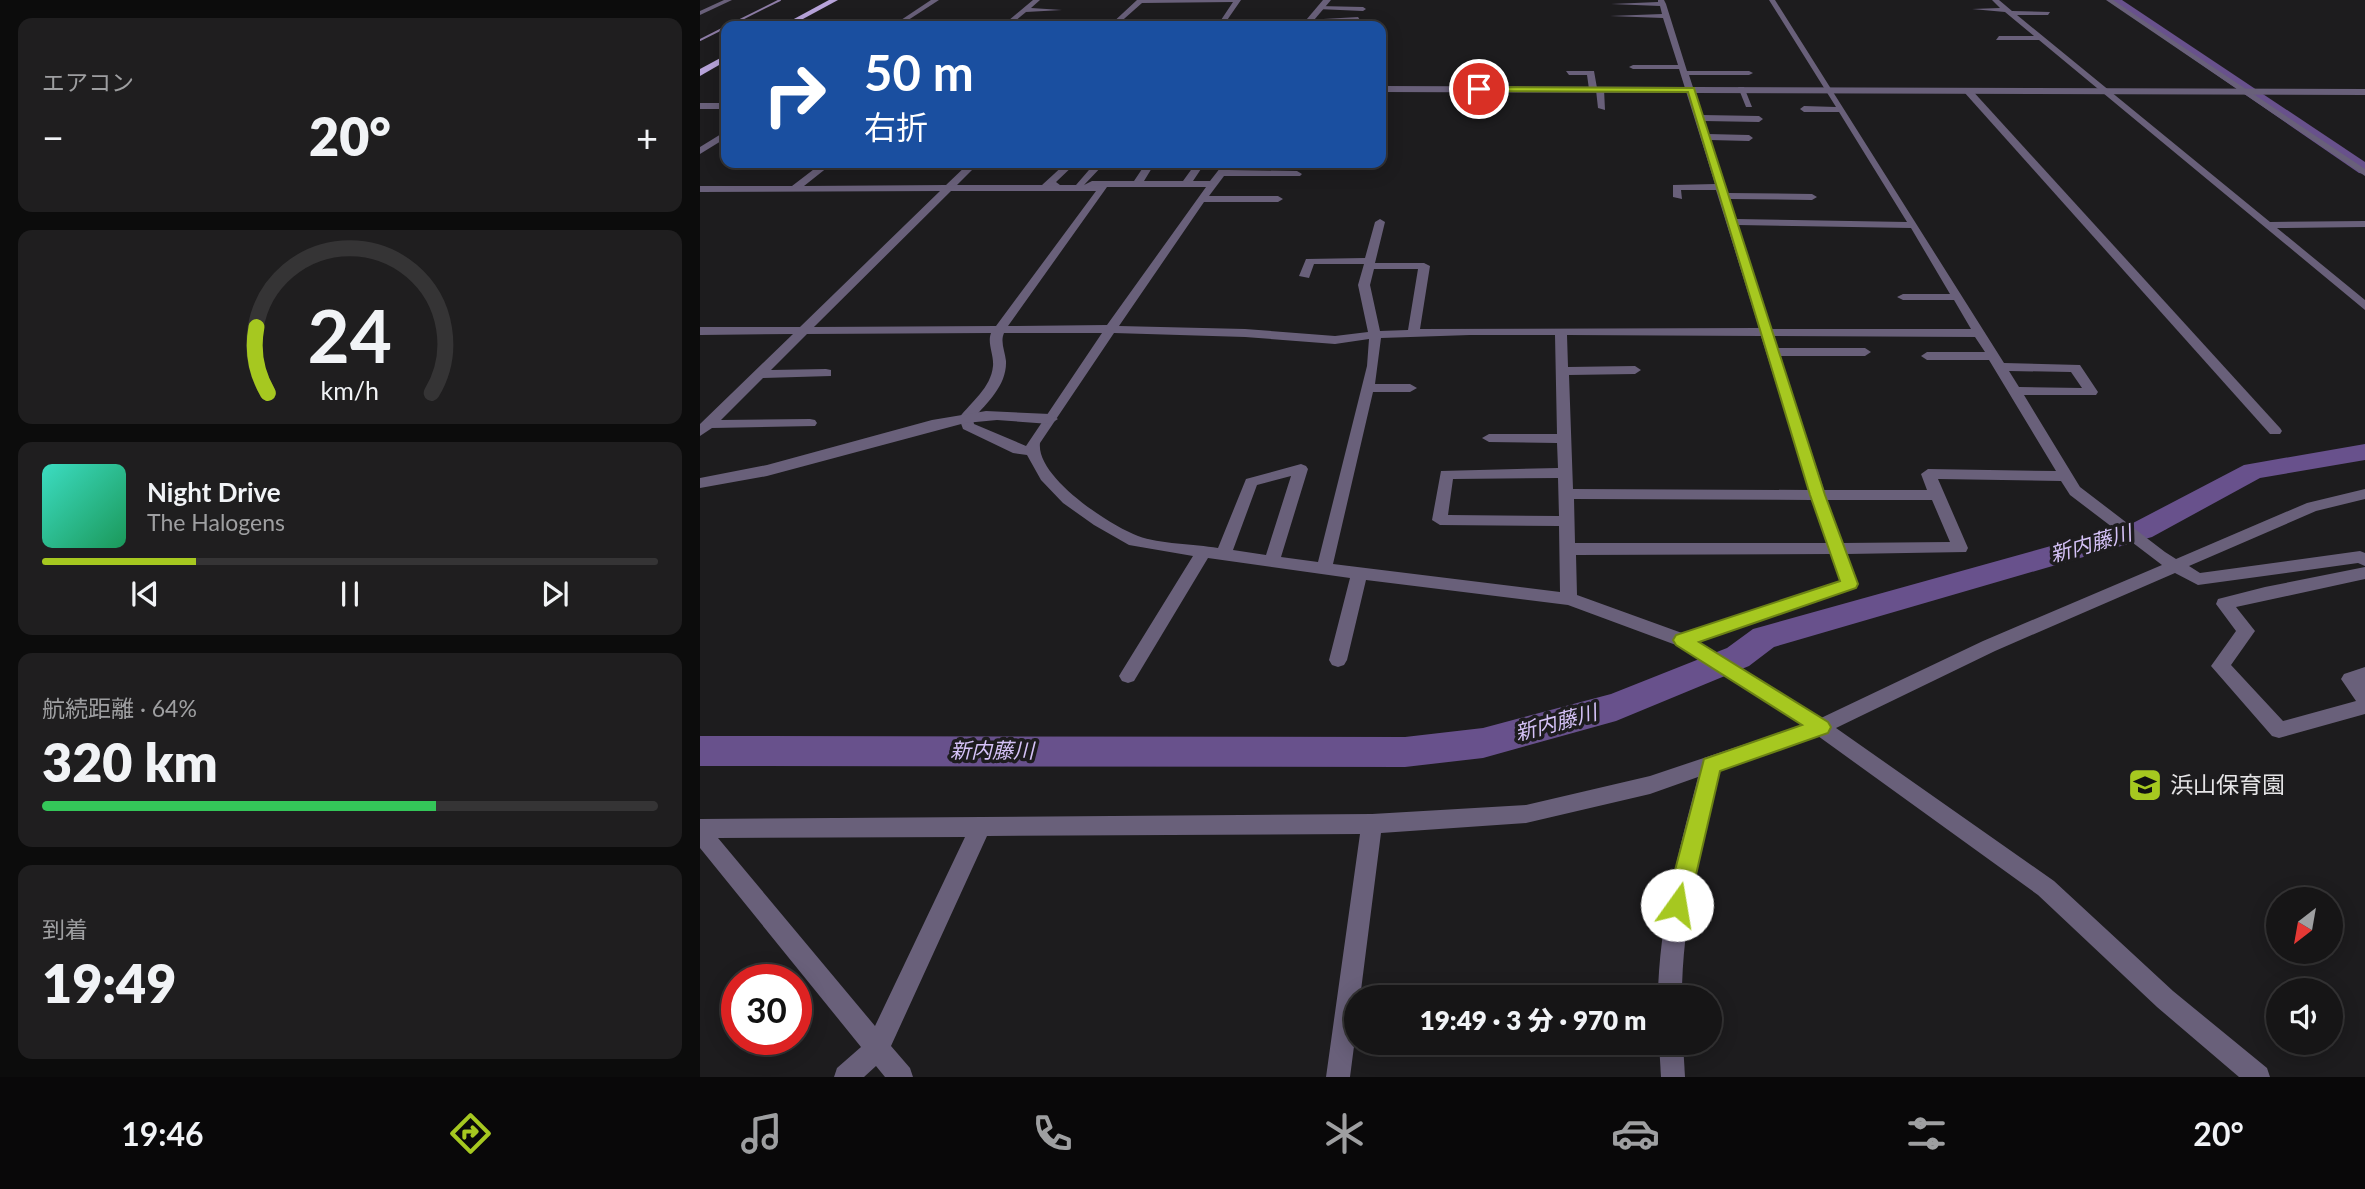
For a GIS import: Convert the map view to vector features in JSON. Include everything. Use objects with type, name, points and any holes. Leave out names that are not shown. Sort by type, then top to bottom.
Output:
[{"type":"main road","points":[[794,21],[834,0]]},
{"type":"main road","points":[[700,73],[721,61]]},
{"type":"street","points":[[700,13],[729,0]]},
{"type":"street","points":[[903,21],[936,0]]},
{"type":"street","points":[[1031,0],[1016,9],[1059,10]]},
{"type":"street","points":[[1011,21],[1037,0]]},
{"type":"street","points":[[1117,21],[1140,0],[1238,1],[1224,21]]},
{"type":"street","points":[[1309,21],[1327,0]]},
{"type":"street","points":[[1772,0],[1914,225],[2075,491],[2159,556],[2198,579],[2360,557],[2365,560]]},
{"type":"street","points":[[1996,0],[2365,306]]},
{"type":"street","points":[[2109,0],[2365,173]]},
{"type":"street","points":[[1320,8],[1363,9]]},
{"type":"street","points":[[1664,8],[1614,10],[1664,8]]},
{"type":"street","points":[[1664,8],[1818,495],[1850,584],[1689,644]]},
{"type":"street","points":[[1975,9],[2048,13]]},
{"type":"street","points":[[1332,21],[1358,19]]},
{"type":"street","points":[[1999,38],[2042,38]]},
{"type":"street","points":[[2013,47],[2054,48]]},
{"type":"street","points":[[1633,67],[1747,69]]},
{"type":"street","points":[[1569,73],[1591,73],[1602,108]]},
{"type":"street","points":[[1386,89],[2365,92]]},
{"type":"street","points":[[1741,89],[1749,105]]},
{"type":"street","points":[[1967,90],[2275,431]]},
{"type":"street","points":[[700,106],[721,106]]},
{"type":"street","points":[[1804,109],[1841,110]]},
{"type":"street","points":[[1700,118],[1759,119]]},
{"type":"street","points":[[700,151],[721,137]]},
{"type":"street","points":[[1706,137],[1749,138]]},
{"type":"street","points":[[795,188],[821,168]]},
{"type":"street","points":[[704,428],[969,168]]},
{"type":"street","points":[[1048,187],[1046,185],[1065,168]]},
{"type":"street","points":[[1080,184],[1095,168]]},
{"type":"street","points":[[1137,184],[1147,168]]},
{"type":"street","points":[[1186,184],[1197,168]]},
{"type":"street","points":[[1225,168],[1033,443],[1032,452],[1046,477],[1068,499],[1099,521],[1135,541],[1223,556],[1359,574],[1517,590],[1569,599],[1689,644],[1821,727],[2046,888],[2165,999],[2258,1077]]},
{"type":"street","points":[[1221,173],[1297,174]]},
{"type":"street","points":[[1048,187],[1080,184],[1212,184]]},
{"type":"street","points":[[1678,197],[1676,187],[1812,197]]},
{"type":"street","points":[[700,189],[1103,188],[999,330],[995,339],[1001,358],[1000,374],[993,387],[966,418]]},
{"type":"street","points":[[1201,199],[1278,199]]},
{"type":"street","points":[[1324,569],[1373,366],[1375,335],[1364,285],[1380,222]]},
{"type":"street","points":[[1732,222],[1914,225]]},
{"type":"street","points":[[2266,225],[2365,225]]},
{"type":"street","points":[[1306,276],[1310,261],[1424,266],[1413,334]]},
{"type":"street","points":[[1903,297],[1958,297]]},
{"type":"street","points":[[700,331],[1111,329],[1245,333],[1335,340],[1375,335],[1561,332],[1980,333]]},
{"type":"street","points":[[1561,332],[1569,599]]},
{"type":"street","points":[[1774,352],[1865,352]]},
{"type":"street","points":[[1927,356],[2075,368],[2091,392],[2015,391]]},
{"type":"street","points":[[1562,371],[1635,370]]},
{"type":"street","points":[[759,374],[826,373]]},
{"type":"street","points":[[1368,388],[1410,388]]},
{"type":"street","points":[[700,483],[786,468],[966,418],[1008,415],[1050,419]]},
{"type":"street","points":[[966,418],[968,426],[1018,450],[1032,452]]},
{"type":"street","points":[[704,428],[810,423]]},
{"type":"street","points":[[1489,438],[1563,439]]},
{"type":"street","points":[[1223,556],[1251,482],[1301,469],[1272,562]]},
{"type":"street","points":[[1564,473],[1446,474],[1440,520],[1566,521]]},
{"type":"street","points":[[1567,550],[1838,551],[1960,548],[1928,474],[2066,476]]},
{"type":"street","points":[[1565,494],[1938,495]]},
{"type":"street","points":[[700,831],[1372,824],[1526,814],[1650,785],[1821,727],[1989,646],[2312,508],[2365,495]]},
{"type":"street","points":[[1128,676],[1203,552]]},
{"type":"street","points":[[2365,573],[2264,593],[2224,604],[2246,631],[2220,666],[2278,730],[2365,706]]},
{"type":"street","points":[[1338,660],[1359,574]]},
{"type":"street","points":[[2365,674],[2350,679],[2365,698]]},
{"type":"street","points":[[1669,985],[1677,905],[1711,765]]},
{"type":"street","points":[[1338,1077],[1372,824]]},
{"type":"street","points":[[846,1077],[877,1049],[981,826]]},
{"type":"street","points":[[700,831],[901,1077]]},
{"type":"street","points":[[1672,1055],[1673,1077]]},
{"type":"waterway","points":[[738,21],[780,0]]},
{"type":"waterway","points":[[2114,0],[2365,169]]},
{"type":"waterway","points":[[700,40],[721,30]]},
{"type":"waterway","name":"新内藤川","points":[[700,751],[1405,752],[1483,743],[1616,707],[1738,657],[1764,638],[2142,530],[2253,471],[2365,452]]},
{"type":"place","name":"浜山保育園","points":[[2145,785]]},
{"type":"route","points":[[1479,89],[1691,89],[1818,495],[1850,584],[1682,640],[1821,727],[1711,765],[1677,905]]}]
